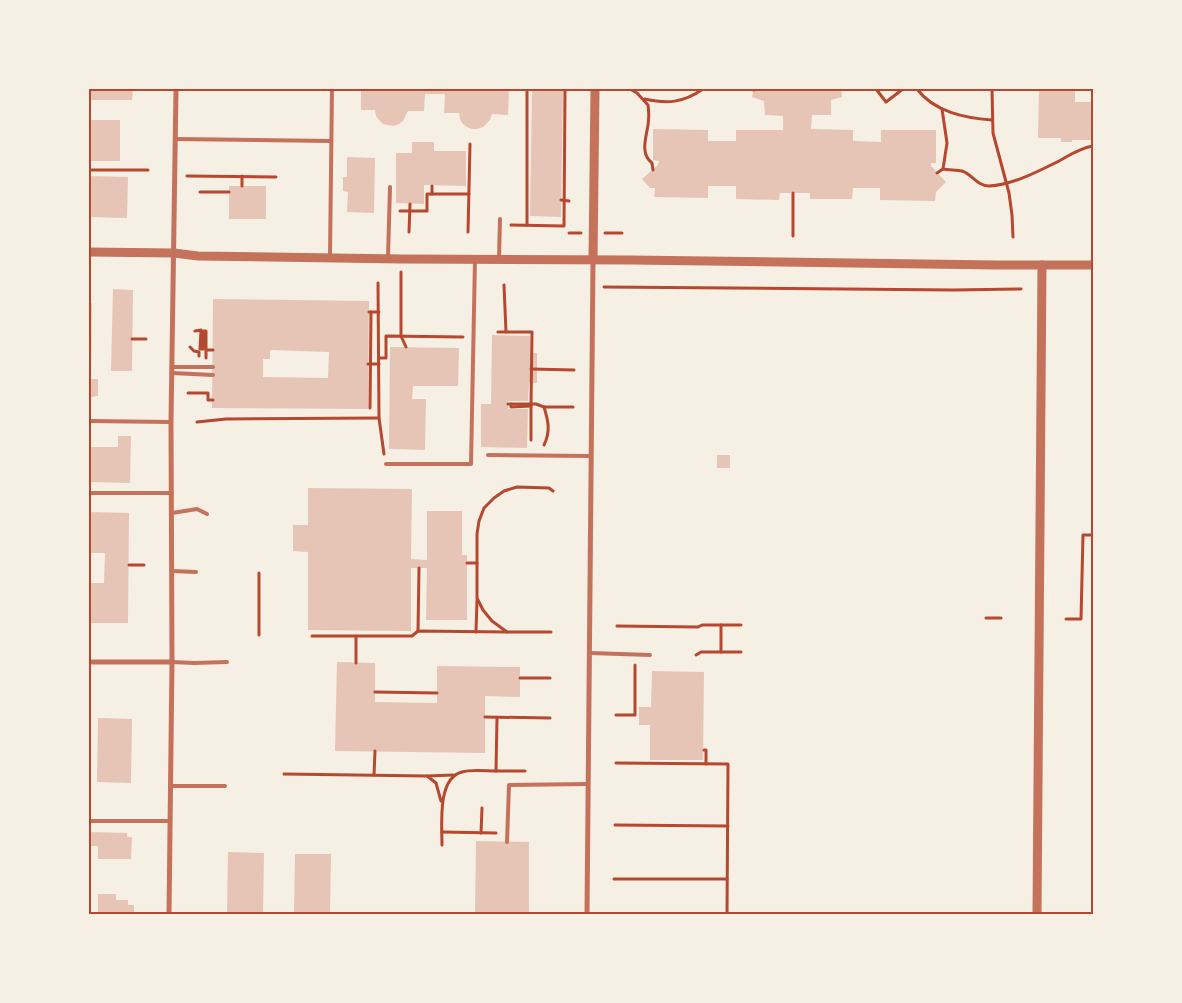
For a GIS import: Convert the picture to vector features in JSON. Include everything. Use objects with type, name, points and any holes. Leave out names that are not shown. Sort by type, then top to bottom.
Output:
[{"type":"street","points":[[169,914],[172,662],[172,367],[176,89]]},
{"type":"street","points":[[587,914],[595,89]]},
{"type":"street","points":[[89,252],[174,253],[198,256],[401,259],[1093,265]]},
{"type":"street","points":[[1037,914],[1042,265]]},
{"type":"street","points":[[89,662],[172,662]]},
{"type":"lane","points":[[330,258],[332,89]]},
{"type":"lane","points":[[175,139],[331,140]]},
{"type":"lane","points":[[388,258],[390,187]]},
{"type":"lane","points":[[499,259],[500,219]]},
{"type":"lane","points":[[386,464],[472,464],[475,259]]},
{"type":"lane","points":[[172,367],[213,367]]},
{"type":"lane","points":[[172,373],[213,375]]},
{"type":"lane","points":[[89,421],[172,422]]},
{"type":"lane","points":[[488,455],[591,456]]},
{"type":"lane","points":[[89,492],[172,493]]},
{"type":"lane","points":[[172,513],[197,509],[207,514]]},
{"type":"lane","points":[[172,571],[196,572]]},
{"type":"lane","points":[[590,653],[650,655]]},
{"type":"lane","points":[[172,662],[227,662]]},
{"type":"lane","points":[[507,842],[509,785],[588,784]]},
{"type":"lane","points":[[170,786],[225,786]]},
{"type":"lane","points":[[89,821],[170,821]]},
{"type":"path","points":[[527,225],[528,89]]},
{"type":"path","points":[[500,225],[564,226],[562,200],[565,89]]},
{"type":"path","points":[[630,89],[648,103],[648,126],[644,143],[645,151],[652,163],[653,170]]},
{"type":"path","points":[[642,98],[654,101],[675,102],[690,97],[703,89]]},
{"type":"path","points":[[876,89],[886,102],[903,89]]},
{"type":"path","points":[[916,89],[928,101],[942,109],[966,117],[992,120]]},
{"type":"path","points":[[992,89],[994,138],[1006,183],[1012,215],[1013,238]]},
{"type":"path","points":[[942,109],[947,143],[943,169]]},
{"type":"path","points":[[468,232],[470,144]]},
{"type":"path","points":[[937,173],[943,169],[961,171],[987,186],[1006,183],[1041,170],[1083,148],[1093,146]]},
{"type":"path","points":[[89,170],[148,170]]},
{"type":"path","points":[[175,175],[276,177]]},
{"type":"path","points":[[242,176],[242,186]]},
{"type":"path","points":[[432,186],[432,194]]},
{"type":"path","points":[[200,192],[229,192]]},
{"type":"path","points":[[793,193],[793,236]]},
{"type":"path","points":[[389,211],[427,211],[427,194],[469,194]]},
{"type":"path","points":[[562,200],[569,201]]},
{"type":"path","points":[[409,232],[410,204]]},
{"type":"path","points":[[569,234],[578,233]]},
{"type":"path","points":[[614,233],[622,233]]},
{"type":"path","points":[[401,259],[401,336],[406,347]]},
{"type":"path","points":[[378,283],[379,418],[386,464]]},
{"type":"path","points":[[504,285],[506,332]]},
{"type":"path","points":[[611,287],[1021,289]]},
{"type":"path","points":[[370,408],[370,312],[379,312]]},
{"type":"path","points":[[190,347],[199,353],[206,352],[207,331],[203,331],[203,349],[200,349],[201,330],[195,330]]},
{"type":"path","points":[[498,332],[532,332],[531,440]]},
{"type":"path","points":[[379,358],[386,358],[386,336],[474,338]]},
{"type":"path","points":[[132,339],[146,339]]},
{"type":"path","points":[[369,364],[379,364]]},
{"type":"path","points":[[532,369],[574,370]]},
{"type":"path","points":[[188,393],[208,393],[208,400],[213,400]]},
{"type":"path","points":[[510,404],[574,407]]},
{"type":"path","points":[[538,455],[546,440],[549,424],[544,407]]},
{"type":"path","points":[[197,422],[226,419],[379,418]]},
{"type":"path","points":[[476,632],[477,534],[484,508],[504,491],[517,487],[549,488],[553,491]]},
{"type":"path","points":[[1066,619],[1081,620],[1083,535],[1093,535]]},
{"type":"path","points":[[467,563],[477,563]]},
{"type":"path","points":[[129,565],[144,565]]},
{"type":"path","points":[[418,631],[419,568]]},
{"type":"path","points":[[259,573],[259,635]]},
{"type":"path","points":[[477,598],[483,610],[492,621],[507,632]]},
{"type":"path","points":[[986,618],[1001,618]]},
{"type":"path","points":[[617,626],[698,627],[702,625],[741,625]]},
{"type":"path","points":[[720,625],[721,652]]},
{"type":"path","points":[[312,636],[412,636],[418,631],[551,632]]},
{"type":"path","points":[[356,636],[356,663]]},
{"type":"path","points":[[696,655],[701,652],[741,652]]},
{"type":"path","points":[[616,715],[637,715],[636,654]]},
{"type":"path","points":[[520,678],[550,678]]},
{"type":"path","points":[[375,692],[437,693]]},
{"type":"path","points":[[485,717],[550,718]]},
{"type":"path","points":[[496,771],[497,718]]},
{"type":"path","points":[[704,750],[706,750],[706,764]]},
{"type":"path","points":[[374,776],[375,751]]},
{"type":"path","points":[[616,763],[679,762],[728,764],[727,914]]},
{"type":"path","points":[[284,774],[427,776],[453,775],[462,772],[532,771]]},
{"type":"path","points":[[442,845],[442,804],[445,790],[453,775]]},
{"type":"path","points":[[427,776],[436,783],[442,804]]},
{"type":"path","points":[[481,833],[482,808]]},
{"type":"path","points":[[615,825],[728,826]]},
{"type":"path","points":[[442,832],[507,832]]},
{"type":"path","points":[[614,879],[728,879]]},
{"type":"building","points":[[89,89],[133,89],[132,100],[89,100]]},
{"type":"building","points":[[361,89],[509,89],[508,115],[492,114],[490,120],[483,127],[472,129],[462,123],[459,113],[444,113],[445,94],[425,94],[424,111],[408,111],[403,121],[399,124],[394,126],[388,125],[383,124],[379,120],[375,110],[361,110]]},
{"type":"building","points":[[532,89],[563,89],[561,217],[530,216]]},
{"type":"building","points":[[754,89],[841,89],[842,97],[831,100],[831,115],[812,115],[811,129],[853,130],[853,141],[881,142],[881,130],[936,130],[936,163],[931,163],[931,166],[946,182],[936,192],[935,201],[880,200],[880,188],[853,188],[852,199],[810,199],[810,193],[780,193],[779,200],[736,199],[736,186],[708,186],[708,198],[654,197],[655,188],[650,188],[642,179],[658,165],[659,161],[653,160],[653,129],[708,130],[708,141],[736,141],[736,130],[783,130],[783,116],[765,115],[764,101],[752,97]]},
{"type":"building","points":[[1039,89],[1075,89],[1075,102],[1093,102],[1093,140],[1061,142],[1061,138],[1038,138]]},
{"type":"building","points":[[89,120],[120,120],[120,161],[89,161]]},
{"type":"building","points":[[412,142],[434,142],[434,151],[466,151],[466,186],[424,185],[424,204],[396,203],[396,153],[412,153]]},
{"type":"building","points":[[347,157],[375,158],[374,213],[347,212],[348,192],[343,191],[343,177],[347,177]]},
{"type":"building","points":[[89,176],[128,177],[127,218],[89,217]]},
{"type":"building","points":[[229,186],[266,186],[266,219],[229,219]]},
{"type":"building","points":[[113,289],[133,290],[132,371],[111,371]]},
{"type":"building","points":[[213,299],[369,301],[368,409],[212,408]],"holes":[[[270,350],[329,352],[328,378],[263,377],[263,359],[270,359]]]},
{"type":"building","points":[[89,303],[92,303],[91,379],[98,379],[98,396],[91,397],[91,411],[89,411]]},
{"type":"building","points":[[492,335],[530,336],[530,353],[537,353],[537,383],[529,383],[528,401],[508,401],[508,409],[528,409],[527,448],[481,447],[481,404],[491,404]]},
{"type":"building","points":[[390,347],[459,348],[458,386],[413,386],[412,399],[426,399],[425,450],[389,449]]},
{"type":"building","points":[[118,436],[131,436],[130,483],[89,482],[89,447],[118,447]]},
{"type":"building","points":[[717,455],[730,455],[730,468],[717,468]]},
{"type":"building","points":[[308,488],[412,489],[411,559],[427,560],[427,511],[462,511],[462,555],[467,555],[467,620],[426,620],[427,568],[411,568],[411,631],[308,630],[308,552],[293,551],[293,525],[308,525]]},
{"type":"building","points":[[89,512],[129,513],[128,623],[89,623],[89,583],[104,583],[105,553],[89,553]]},
{"type":"building","points":[[337,662],[375,663],[375,702],[437,703],[437,666],[520,667],[520,697],[485,696],[485,753],[335,751]]},
{"type":"building","points":[[652,671],[704,672],[703,760],[650,760],[650,725],[639,725],[639,707],[651,707]]},
{"type":"building","points":[[98,718],[132,719],[131,783],[97,782]]},
{"type":"building","points":[[89,832],[127,833],[127,837],[132,837],[131,859],[98,859],[98,846],[89,846]]},
{"type":"building","points":[[476,841],[529,842],[529,914],[475,914]]},
{"type":"building","points":[[228,852],[264,853],[263,914],[227,914]]},
{"type":"building","points":[[295,854],[331,854],[330,914],[294,914]]},
{"type":"building","points":[[98,894],[116,894],[116,900],[128,900],[128,905],[134,905],[134,914],[98,914]]}]
